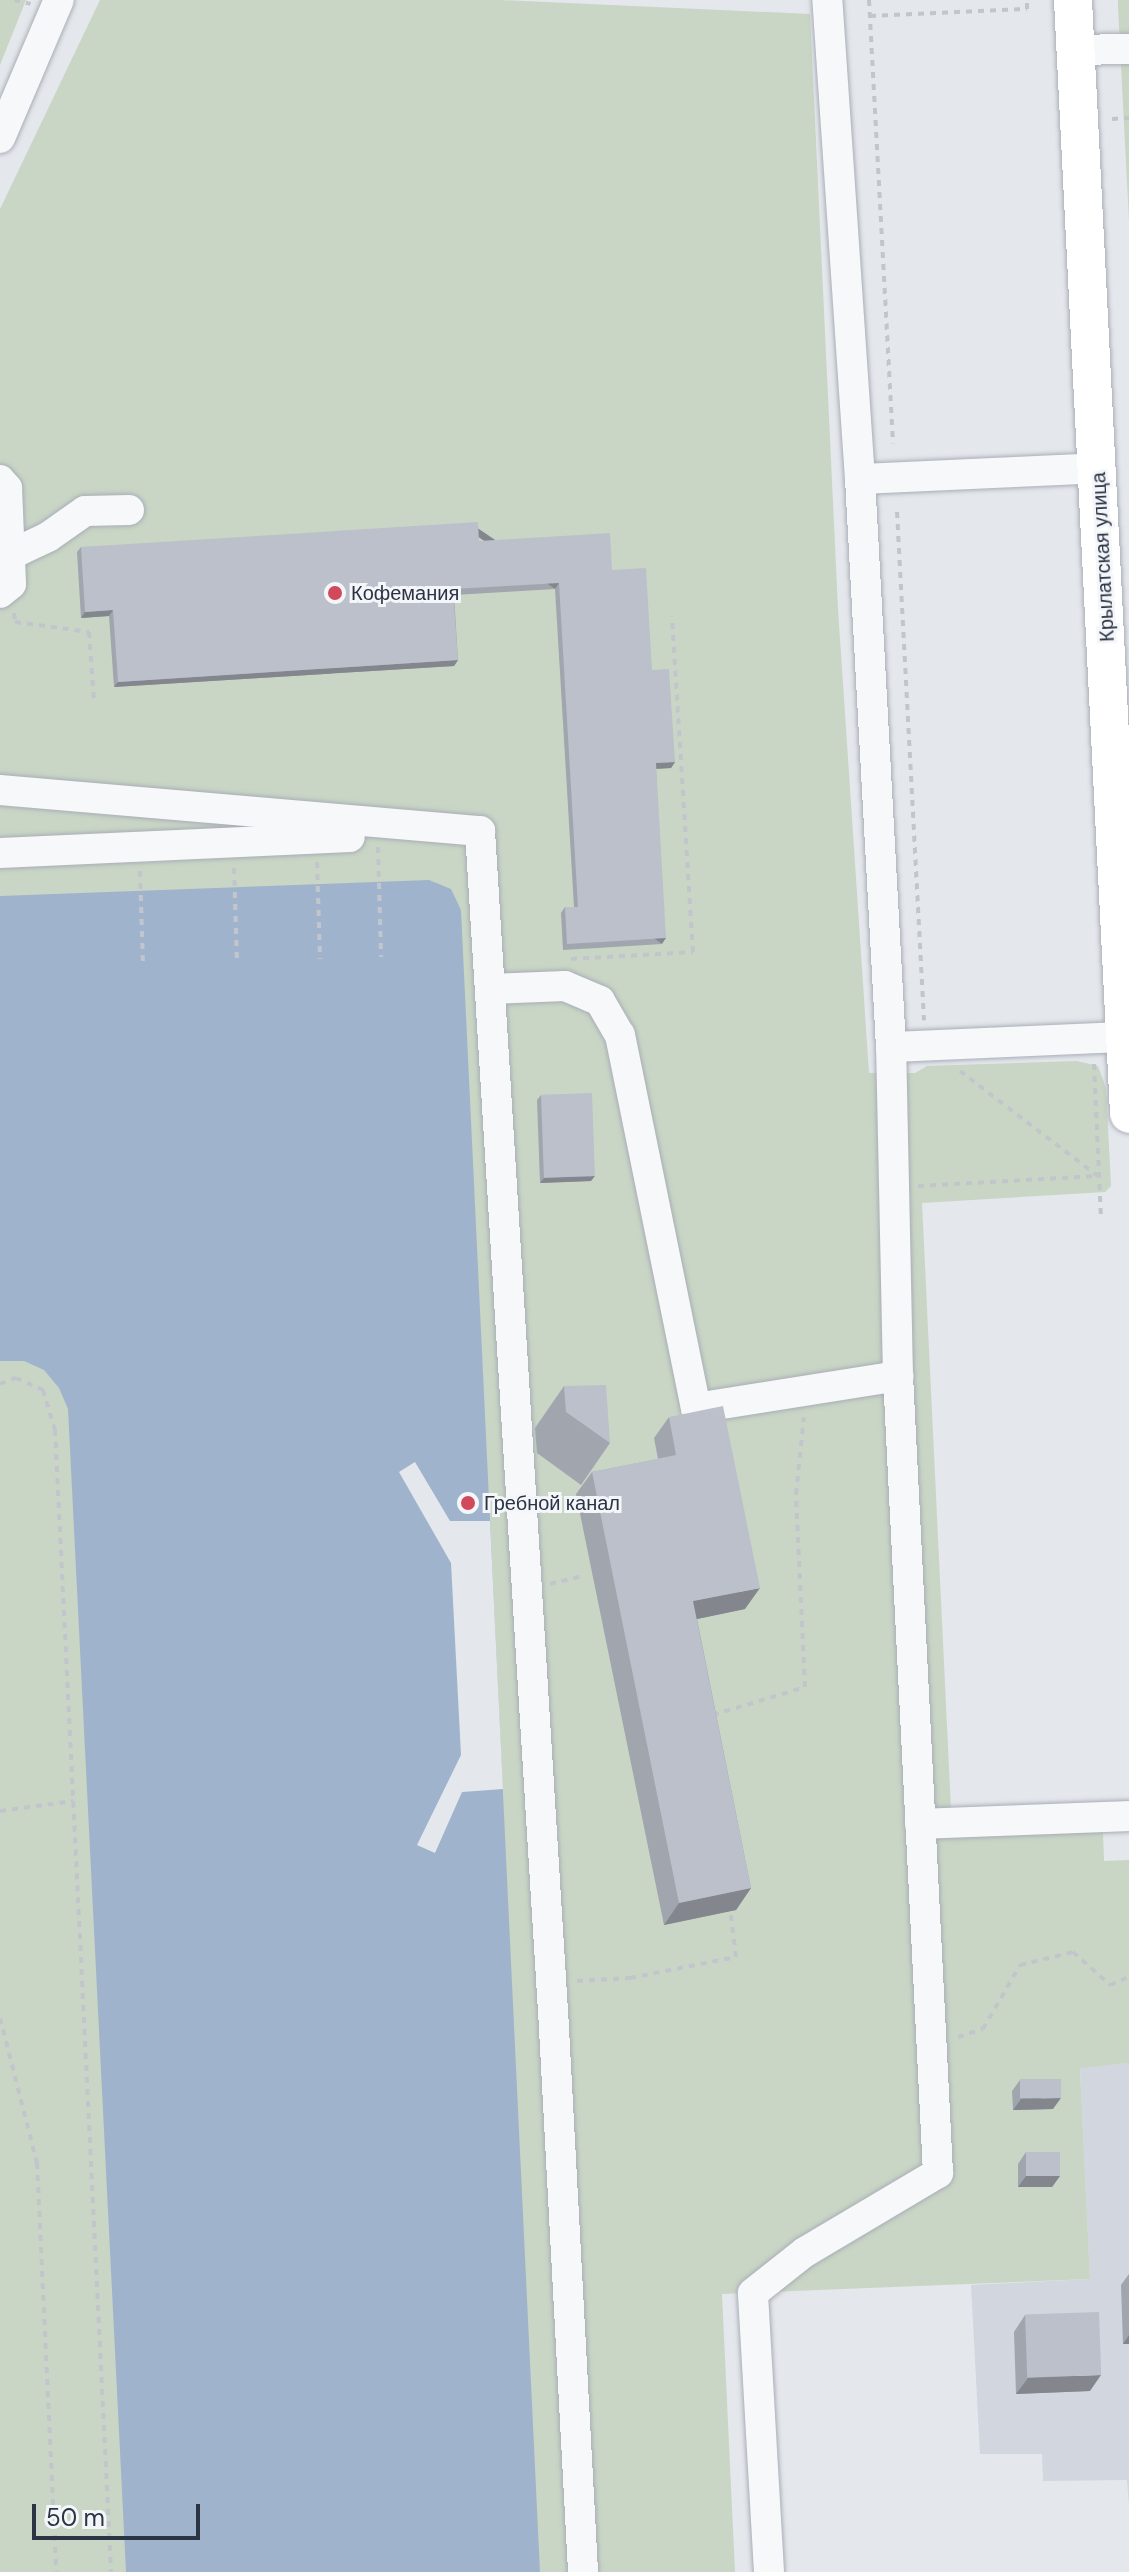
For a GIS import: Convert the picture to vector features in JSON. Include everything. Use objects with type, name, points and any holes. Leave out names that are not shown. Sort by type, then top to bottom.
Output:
[{"type":"main road","name":"Крылатская улица","points":[[1073,0],[1099,468],[1108,1037],[1128,1092]]},
{"type":"street","points":[[769,2572],[753,2293],[805,2252],[938,2173],[898,1376],[891,1047],[860,479],[827,0]]},
{"type":"street","points":[[0,138],[46,2]]},
{"type":"street","points":[[1075,50],[1129,49]]},
{"type":"street","points":[[860,479],[1099,468]]},
{"type":"street","points":[[0,480],[7,488],[7,577]]},
{"type":"street","points":[[7,577],[48,537],[85,511],[129,510]]},
{"type":"street","points":[[0,790],[480,831]]},
{"type":"street","points":[[0,853],[480,831]]},
{"type":"street","points":[[480,831],[553,2010],[583,2572]]},
{"type":"street","points":[[490,989],[565,986],[600,1001],[620,1035],[696,1408],[898,1376]]},
{"type":"street","points":[[891,1047],[1108,1037]]},
{"type":"street","points":[[920,1824],[1129,1816]]},
{"type":"path","points":[[14,0],[46,2]]},
{"type":"path","points":[[869,0],[893,443]]},
{"type":"path","points":[[870,16],[1027,9],[1027,0]]},
{"type":"path","points":[[1112,119],[1129,118]]},
{"type":"path","points":[[897,512],[925,1045],[1098,1176]]},
{"type":"path","points":[[7,577],[15,622],[89,632],[94,702]]},
{"type":"path","points":[[564,960],[693,952],[672,617]]},
{"type":"path","points":[[378,835],[381,957]]},
{"type":"path","points":[[318,883],[320,959]]},
{"type":"path","points":[[235,885],[237,962]]},
{"type":"path","points":[[140,889],[143,965]]},
{"type":"path","points":[[1101,1217],[1098,1176],[1108,1037]]},
{"type":"path","points":[[895,1187],[1098,1176]]},
{"type":"path","points":[[0,1384],[16,1378],[43,1390],[55,1430],[111,2572]]},
{"type":"path","points":[[704,1718],[805,1687],[796,1494],[807,1390]]},
{"type":"path","points":[[0,1811],[73,1801]]},
{"type":"path","points":[[603,1981],[736,1957],[728,1897]]},
{"type":"path","points":[[932,2045],[983,2029],[1020,1965],[1073,1952],[1110,1985],[1129,1977]]},
{"type":"path","points":[[0,2018],[37,2163],[56,2572]]},
{"type":"shaded area","points":[[1129,2063],[1129,2505],[1127,2480],[1043,2481],[1042,2454],[980,2454],[971,2285],[1090,2279],[1080,2067]]},
{"type":"green space","points":[[0,0],[26,0],[0,65]]},
{"type":"green space","name":"Гребной канал","points":[[100,0],[500,0],[810,14],[838,609],[869,1073],[915,1073],[927,1066],[1077,1061],[1098,1066],[1106,1088],[1111,1186],[1105,1192],[922,1203],[951,1809],[1102,1803],[1104,1861],[1129,1860],[1129,2063],[1080,2068],[1090,2279],[722,2294],[735,2572],[0,2572],[0,209]]},
{"type":"green space","points":[[1118,0],[1129,0],[1129,221],[1118,7]]},
{"type":"water","name":"Гребной канал","points":[[429,880],[451,889],[461,910],[540,2572],[126,2572],[68,1409],[59,1388],[44,1370],[24,1361],[0,1361],[0,896]]},
{"type":"pier","points":[[415,1462],[450,1521],[490,1521],[503,1789],[462,1792],[435,1853],[417,1845],[461,1755],[451,1563],[399,1472]]},
{"type":"building","points":[[478,522],[479,541],[610,533],[612,570],[646,568],[652,670],[669,669],[675,762],[656,763],[666,938],[567,944],[565,907],[578,907],[559,583],[453,589],[458,660],[118,682],[113,610],[85,612],[81,547]]},
{"type":"building","points":[[592,1093],[595,1176],[544,1178],[541,1095]]},
{"type":"building","points":[[606,1385],[610,1443],[566,1412],[564,1386]]},
{"type":"building","points":[[723,1406],[760,1588],[693,1601],[751,1888],[679,1903],[592,1472],[676,1455],[669,1417]]},
{"type":"building","points":[[1020,2079],[1061,2079],[1061,2098],[1020,2098]]},
{"type":"building","points":[[1026,2152],[1060,2152],[1060,2176],[1026,2176]]},
{"type":"building","points":[[1099,2312],[1101,2375],[1027,2378],[1025,2315]]},
{"type":"place","name":"Кофемания","points":[[335,593]]},
{"type":"place","name":"Гребной канал","points":[[468,1503]]}]
